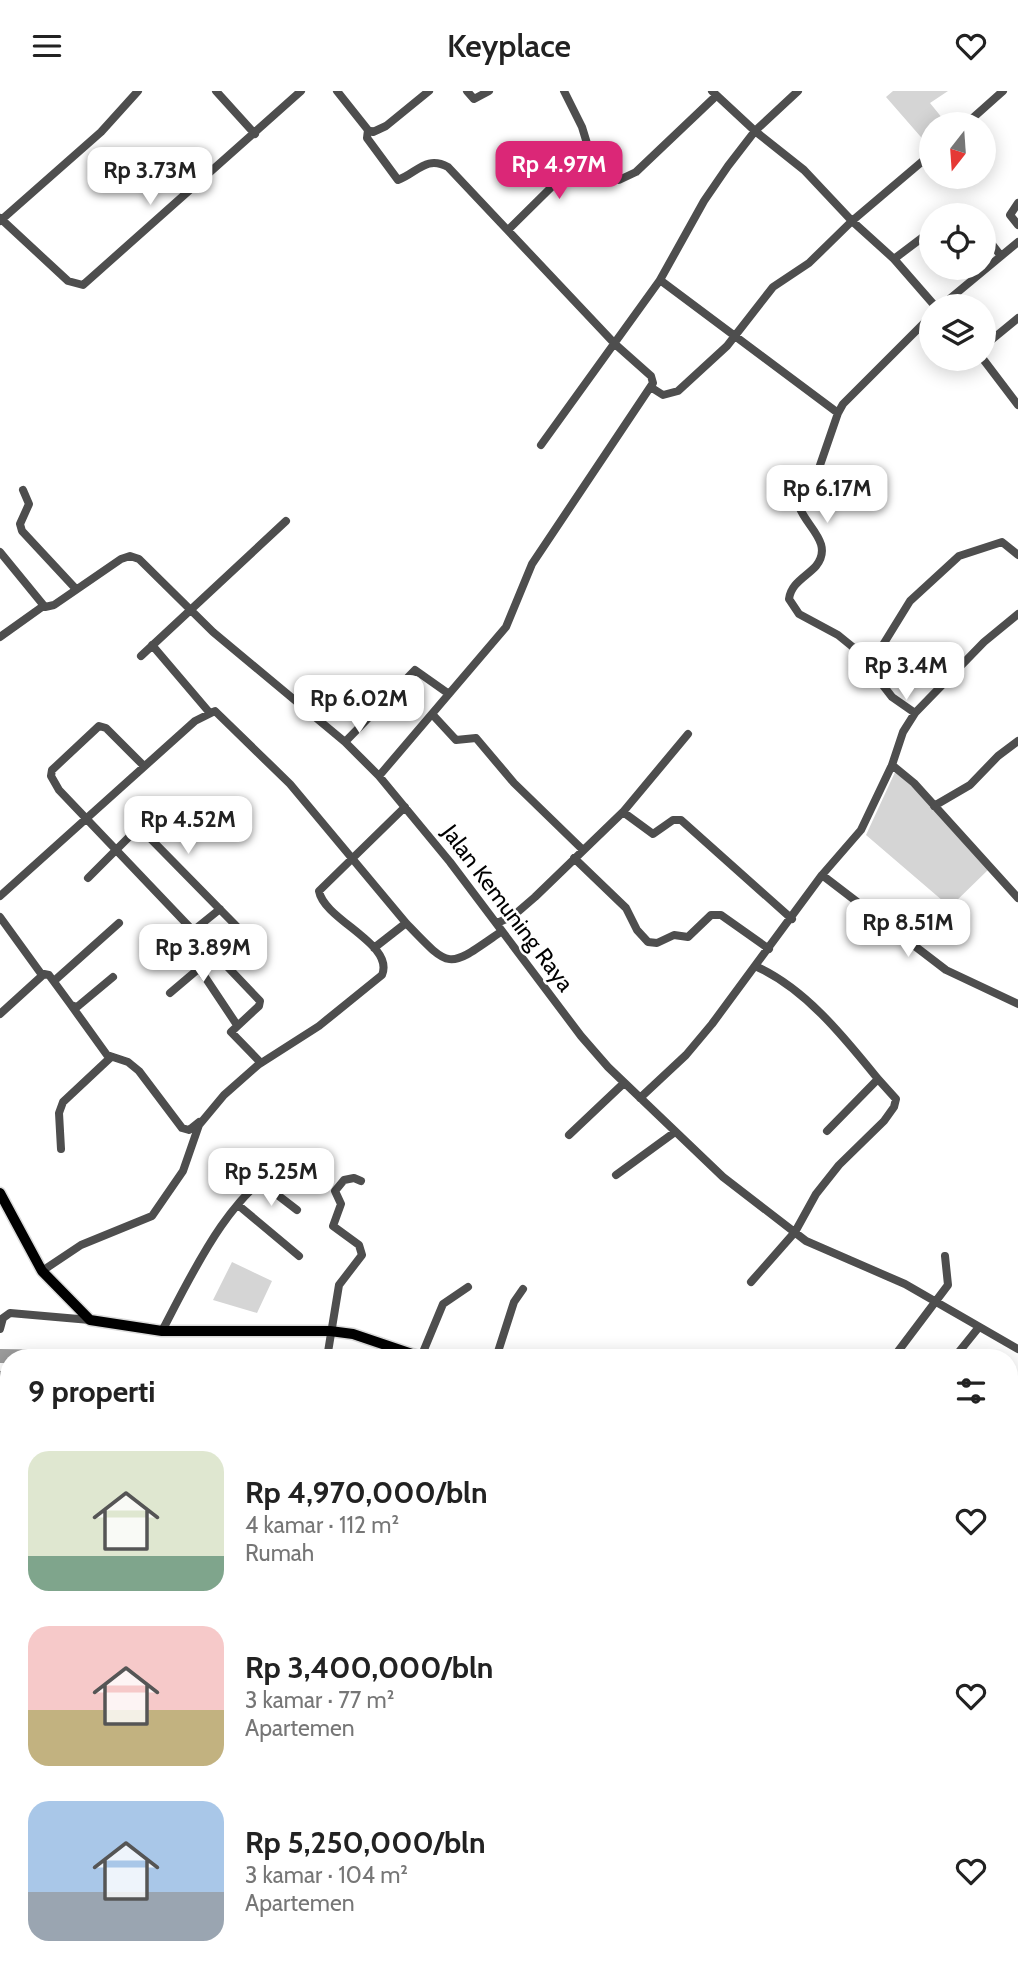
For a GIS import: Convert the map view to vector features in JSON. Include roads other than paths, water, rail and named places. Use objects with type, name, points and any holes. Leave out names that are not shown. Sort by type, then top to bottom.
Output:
[{"type":"main road","points":[[0,1193],[42,1271],[90,1320],[162,1331],[353,1334],[399,1349]]},
{"type":"street","points":[[138,91],[101,132],[1,220],[68,281],[83,285],[301,91]]},
{"type":"street","points":[[216,91],[255,134]]},
{"type":"street","points":[[337,91],[368,130],[367,138],[398,180],[427,163],[442,163],[615,344],[651,376],[652,388],[532,564],[506,627],[379,776]]},
{"type":"street","points":[[368,130],[378,131],[429,91]]},
{"type":"street","points":[[467,91],[474,99],[489,91]]},
{"type":"street","points":[[564,91],[582,127],[589,150],[619,180],[636,172],[714,94],[804,170],[852,221],[894,259],[925,294]]},
{"type":"street","points":[[541,445],[660,280],[704,201],[755,131],[798,91]]},
{"type":"street","points":[[979,112],[1003,91]]},
{"type":"street","points":[[508,230],[589,150]]},
{"type":"street","points":[[652,388],[659,394],[674,393],[735,337],[774,287],[809,263],[852,221],[919,164]]},
{"type":"street","points":[[1018,203],[1010,212],[1018,225]]},
{"type":"street","points":[[894,259],[919,240]]},
{"type":"street","points":[[955,294],[1018,242]]},
{"type":"street","points":[[996,250],[1001,256]]},
{"type":"street","points":[[660,280],[838,413]]},
{"type":"street","points":[[996,335],[1018,318]]},
{"type":"street","points":[[915,713],[892,697],[867,663],[838,635],[794,610],[789,599],[792,589],[815,566],[823,552],[823,545],[800,512],[798,503],[818,471],[838,413],[843,404],[919,328]]},
{"type":"street","points":[[992,371],[1018,405]]},
{"type":"street","points":[[23,490],[29,504],[20,524],[22,531],[75,588]]},
{"type":"street","points":[[141,656],[286,521]]},
{"type":"street","points":[[867,663],[881,648],[910,601],[959,556],[1002,542],[1018,555]]},
{"type":"street","points":[[0,552],[42,607]]},
{"type":"street","name":"Jalan Kemuning Raya","points":[[0,637],[42,607],[54,604],[121,559],[133,556],[148,566],[190,610],[345,742],[379,776],[499,927],[581,1036],[624,1083],[723,1177],[795,1233],[830,1254],[905,1283],[1018,1349]]},
{"type":"street","points":[[640,1098],[686,1055],[792,919],[822,875],[855,838],[891,765],[903,732],[915,713],[984,642],[1018,614]]},
{"type":"street","points":[[152,645],[209,712]]},
{"type":"street","points":[[345,742],[415,670],[449,694]]},
{"type":"street","points":[[0,896],[88,820],[144,766],[209,712],[218,712],[290,784],[405,923],[435,955],[449,961],[464,958],[536,897],[623,812],[688,734]]},
{"type":"street","points":[[432,714],[456,740],[476,738],[514,783],[583,850]]},
{"type":"street","points":[[144,766],[103,726],[87,737],[52,770],[51,776],[59,790],[260,1001],[259,1006],[231,1031],[261,1063]]},
{"type":"street","points":[[934,806],[970,785],[998,756],[1018,741]]},
{"type":"street","points":[[891,765],[934,806],[1018,898]]},
{"type":"street","points":[[0,1014],[41,975],[47,974],[110,1058],[128,1062],[139,1071],[182,1128],[189,1130],[204,1118],[224,1094],[261,1063],[319,1026],[382,975],[384,962],[374,948],[321,898],[321,887],[353,860],[405,807]]},
{"type":"street","points":[[623,812],[653,834],[673,820],[681,820],[792,919]]},
{"type":"street","points":[[88,878],[136,829],[141,829],[220,909],[256,941],[228,967]]},
{"type":"street","points":[[574,858],[626,908],[637,930],[648,942],[657,943],[674,935],[688,937],[711,915],[721,915],[769,949]]},
{"type":"street","points":[[822,875],[946,970],[1018,1004]]},
{"type":"street","points":[[194,930],[220,909]]},
{"type":"street","points":[[0,917],[41,975]]},
{"type":"street","points":[[54,981],[119,923]]},
{"type":"street","points":[[374,948],[405,923]]},
{"type":"street","points":[[170,993],[216,954]]},
{"type":"street","points":[[751,1282],[795,1233],[816,1194],[894,1107],[896,1099],[818,1012],[779,977],[755,966]]},
{"type":"street","points":[[200,968],[237,1025]]},
{"type":"street","points":[[71,1005],[80,1007],[113,977]]},
{"type":"street","points":[[61,1149],[59,1113],[63,1102],[110,1058]]},
{"type":"street","points":[[827,1131],[878,1079]]},
{"type":"street","points":[[569,1135],[624,1083]]},
{"type":"street","points":[[42,1271],[80,1245],[152,1216],[183,1171],[204,1118]]},
{"type":"street","points":[[616,1175],[675,1132]]},
{"type":"street","points":[[162,1331],[201,1256],[238,1205],[289,1162],[308,1175]]},
{"type":"street","points":[[328,1349],[339,1286],[362,1255],[359,1245],[333,1226],[332,1221],[341,1204],[335,1191],[344,1180],[354,1178],[362,1181]]},
{"type":"street","points":[[262,1183],[297,1210]]},
{"type":"street","points":[[238,1205],[299,1256]]},
{"type":"street","points":[[900,1349],[949,1283],[945,1256]]},
{"type":"street","points":[[426,1349],[443,1304],[468,1287]]},
{"type":"street","points":[[499,1349],[514,1302],[523,1289]]},
{"type":"street","points":[[0,1329],[3,1318],[10,1313],[90,1320]]},
{"type":"street","points":[[961,1349],[979,1327]]}]
